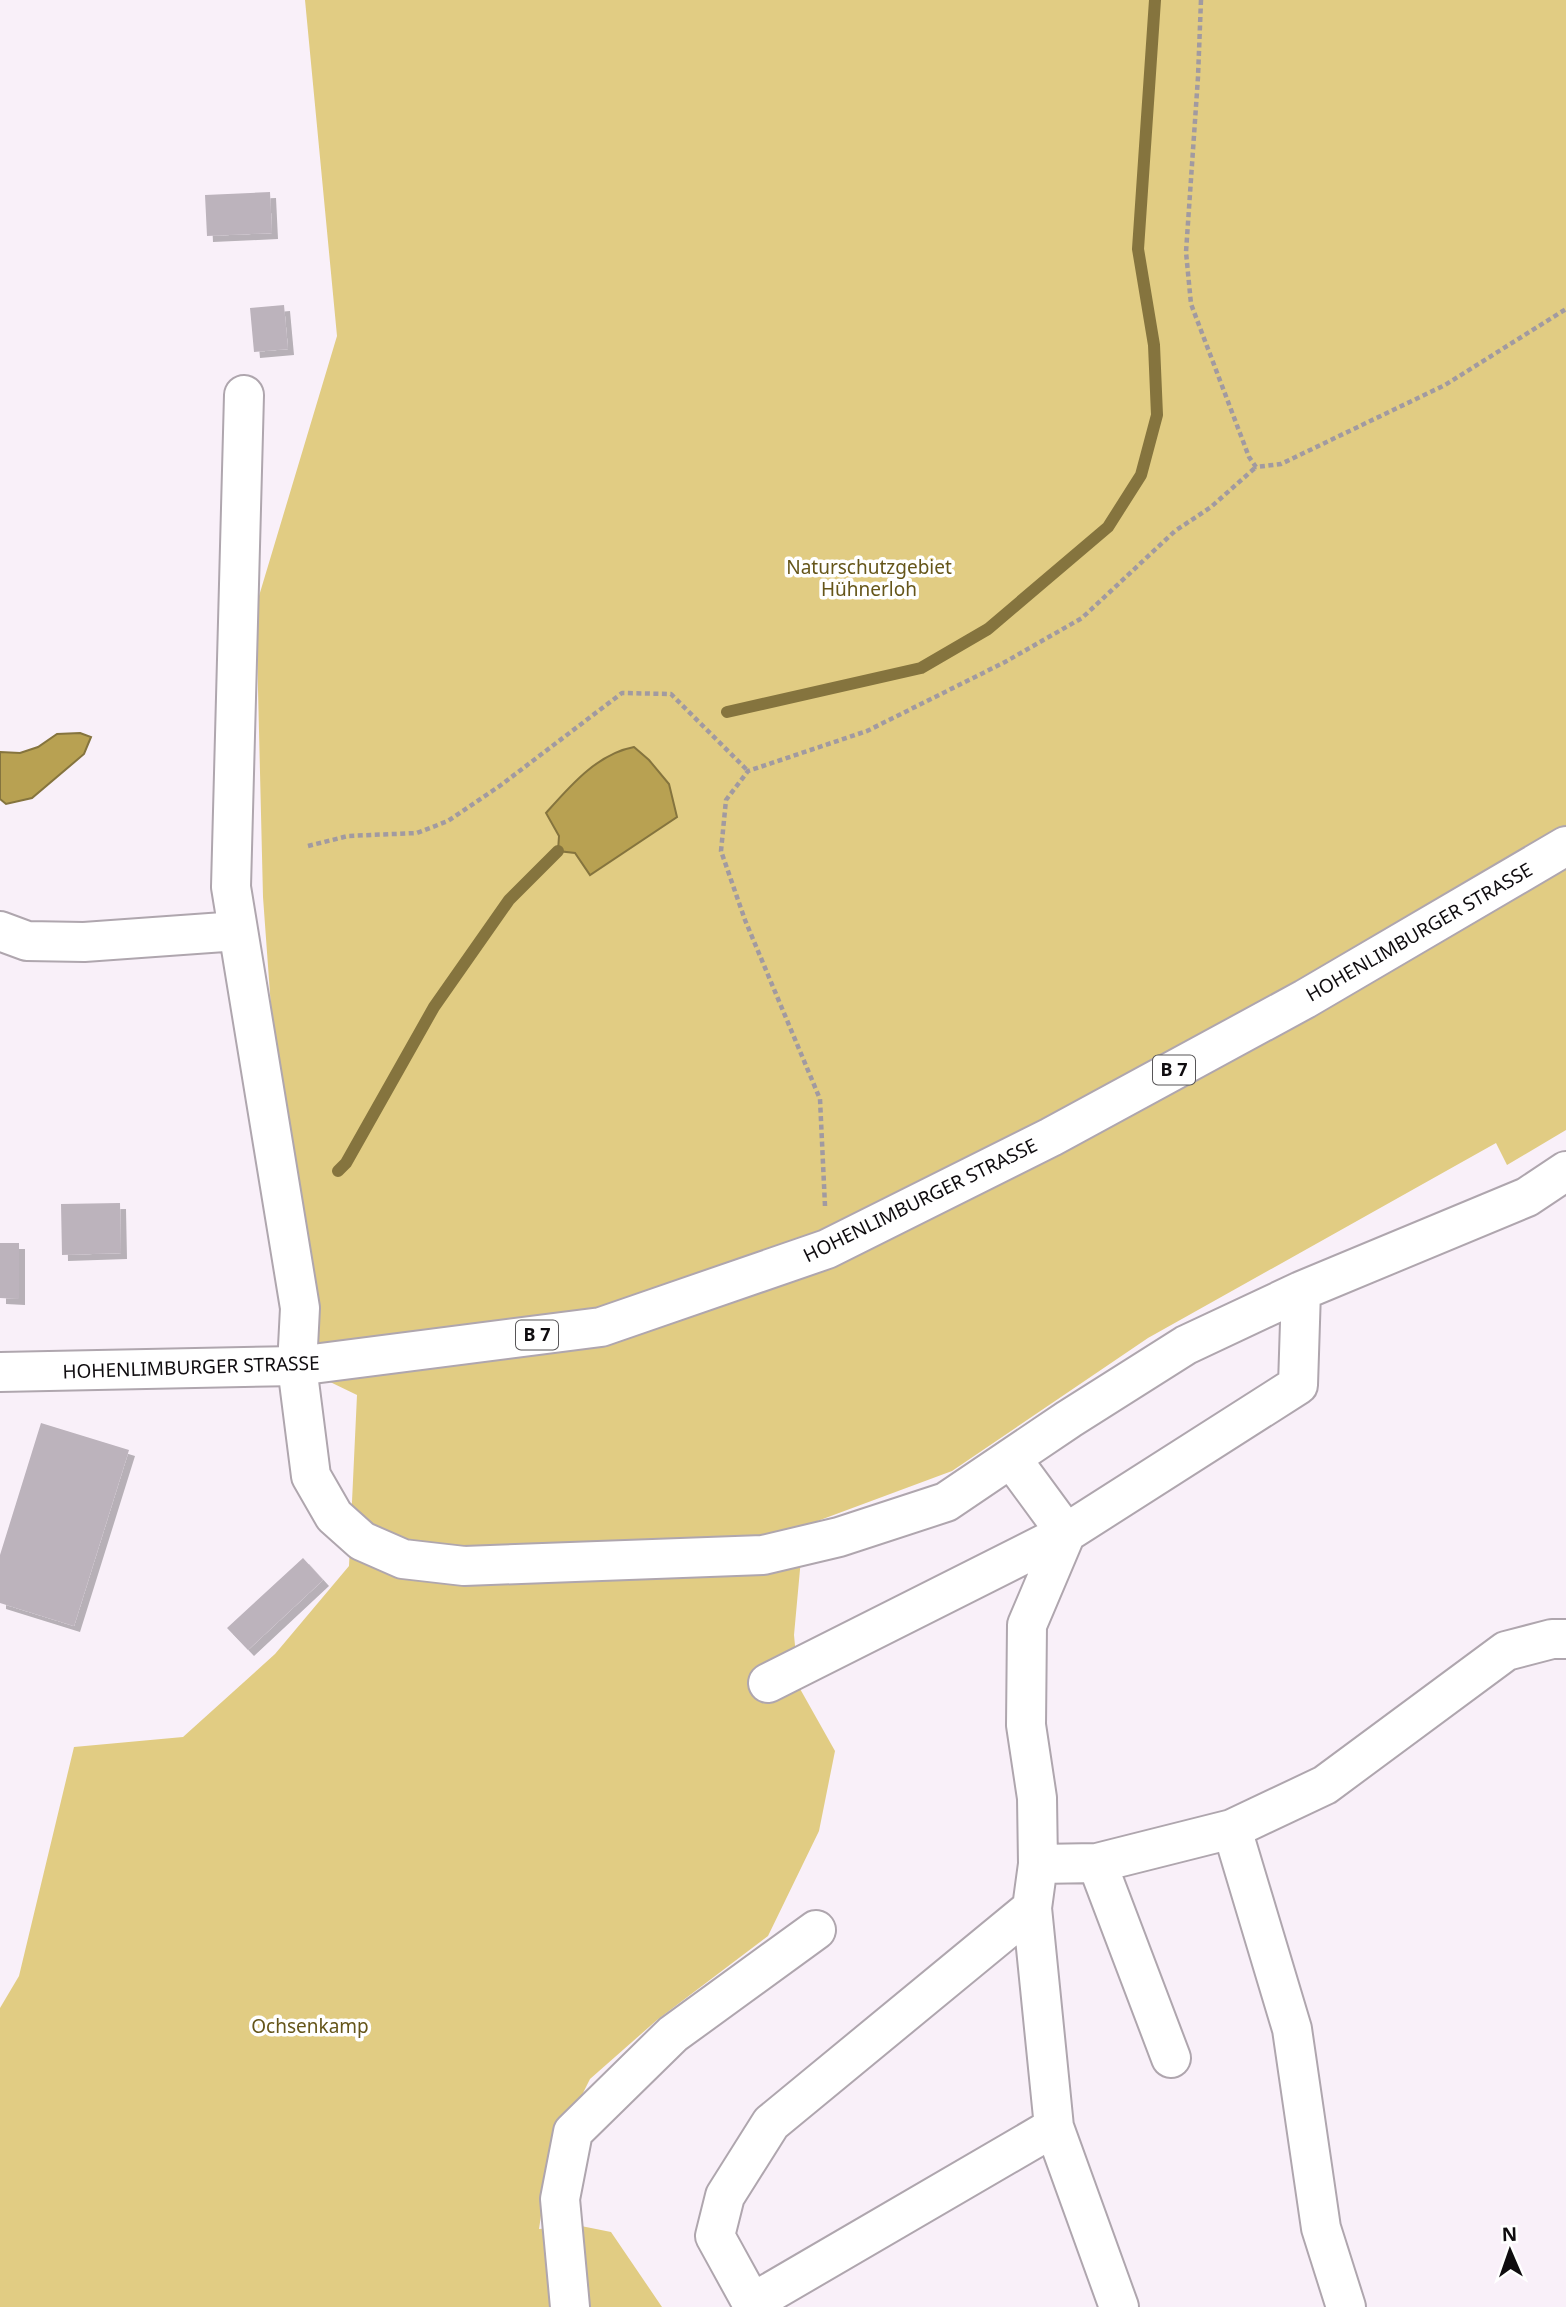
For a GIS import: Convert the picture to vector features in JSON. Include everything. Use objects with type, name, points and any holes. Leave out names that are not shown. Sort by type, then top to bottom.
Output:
[{"type":"main road","points":[[244,395],[231,887],[300,1308],[297,1366],[311,1476],[334,1516],[362,1541],[403,1559],[464,1566],[763,1555],[839,1537],[946,1502],[1186,1345],[1301,1291],[1528,1197],[1566,1171]]},
{"type":"main road","name":"HOHENLIMBURGER STRASSE","points":[[0,1372],[297,1366],[601,1327],[827,1249],[1051,1137],[1306,999],[1566,846]]},
{"type":"main road","points":[[0,931],[27,941],[84,942],[239,931]]},
{"type":"main road","points":[[768,1683],[1066,1533],[1298,1385],[1301,1291]]},
{"type":"main road","points":[[1011,1458],[1066,1533]]},
{"type":"main road","points":[[1066,1533],[1027,1625],[1026,1725],[1037,1798],[1038,1864],[1032,1908],[1054,2127],[1119,2307]]},
{"type":"main road","points":[[1038,1864],[1097,1863],[1232,1829],[1325,1785],[1506,1651],[1552,1639],[1566,1639]]},
{"type":"main road","points":[[1232,1829],[1292,2029],[1321,2228],[1346,2307]]},
{"type":"main road","points":[[1097,1863],[1171,2058]]},
{"type":"main road","points":[[1032,1908],[771,2123],[725,2196],[716,2236],[753,2305],[1054,2127]]},
{"type":"main road","points":[[570,2307],[560,2199],[573,2132],[673,2034],[816,1930]]},
{"type":"path","points":[[1201,0],[1186,252],[1191,304],[1249,457],[1256,467]]},
{"type":"path","points":[[827,1249],[820,1099],[745,920],[721,851],[726,800],[748,771],[867,732],[1005,662],[1082,618],[1175,531],[1211,507],[1256,467],[1281,464],[1445,385],[1566,309]]},
{"type":"path","points":[[308,846],[348,836],[416,833],[448,821],[543,755],[622,693],[671,694],[748,771]]},
{"type":"green space","name":"Naturschutzgebiet Hühnerloh","points":[[305,0],[1566,0],[1566,1130],[1507,1165],[1496,1143],[1148,1338],[952,1471],[804,1526],[794,1635],[799,1687],[835,1751],[819,1831],[768,1936],[657,2020],[590,2079],[549,2161],[539,2229],[581,2226],[611,2232],[662,2307],[0,2307],[0,2008],[19,1976],[74,1747],[183,1737],[275,1654],[349,1566],[357,1395],[297,1366],[263,897],[256,606],[337,336]]},
{"type":"shaded area","points":[[80,733],[91,737],[84,754],[32,798],[6,804],[0,799],[0,752],[20,753],[38,747],[57,734]]},
{"type":"shaded area","points":[[634,747],[669,784],[677,817],[590,875],[575,853],[558,851],[559,836],[546,813],[585,772],[608,756]]},
{"type":"building","points":[[270,192],[272,233],[207,236],[205,195]]},
{"type":"building","points":[[284,305],[288,349],[254,352],[250,308]]},
{"type":"building","points":[[120,1203],[121,1253],[62,1255],[61,1204]]},
{"type":"building","points":[[0,1243],[19,1243],[19,1299],[0,1298]]},
{"type":"building","points":[[41,1423],[129,1450],[74,1626],[0,1603],[0,1555]]},
{"type":"building","points":[[303,1558],[323,1580],[248,1650],[227,1628]]},
{"type":"waterway","points":[[727,712],[921,668],[988,629],[1108,527],[1141,475],[1157,415],[1154,345],[1138,249],[1155,0]]},
{"type":"waterway","points":[[338,1171],[346,1163],[434,1007],[509,900],[558,851]]},
{"type":"park label","name":"Ochsenkamp","points":[[310,2026]]}]
